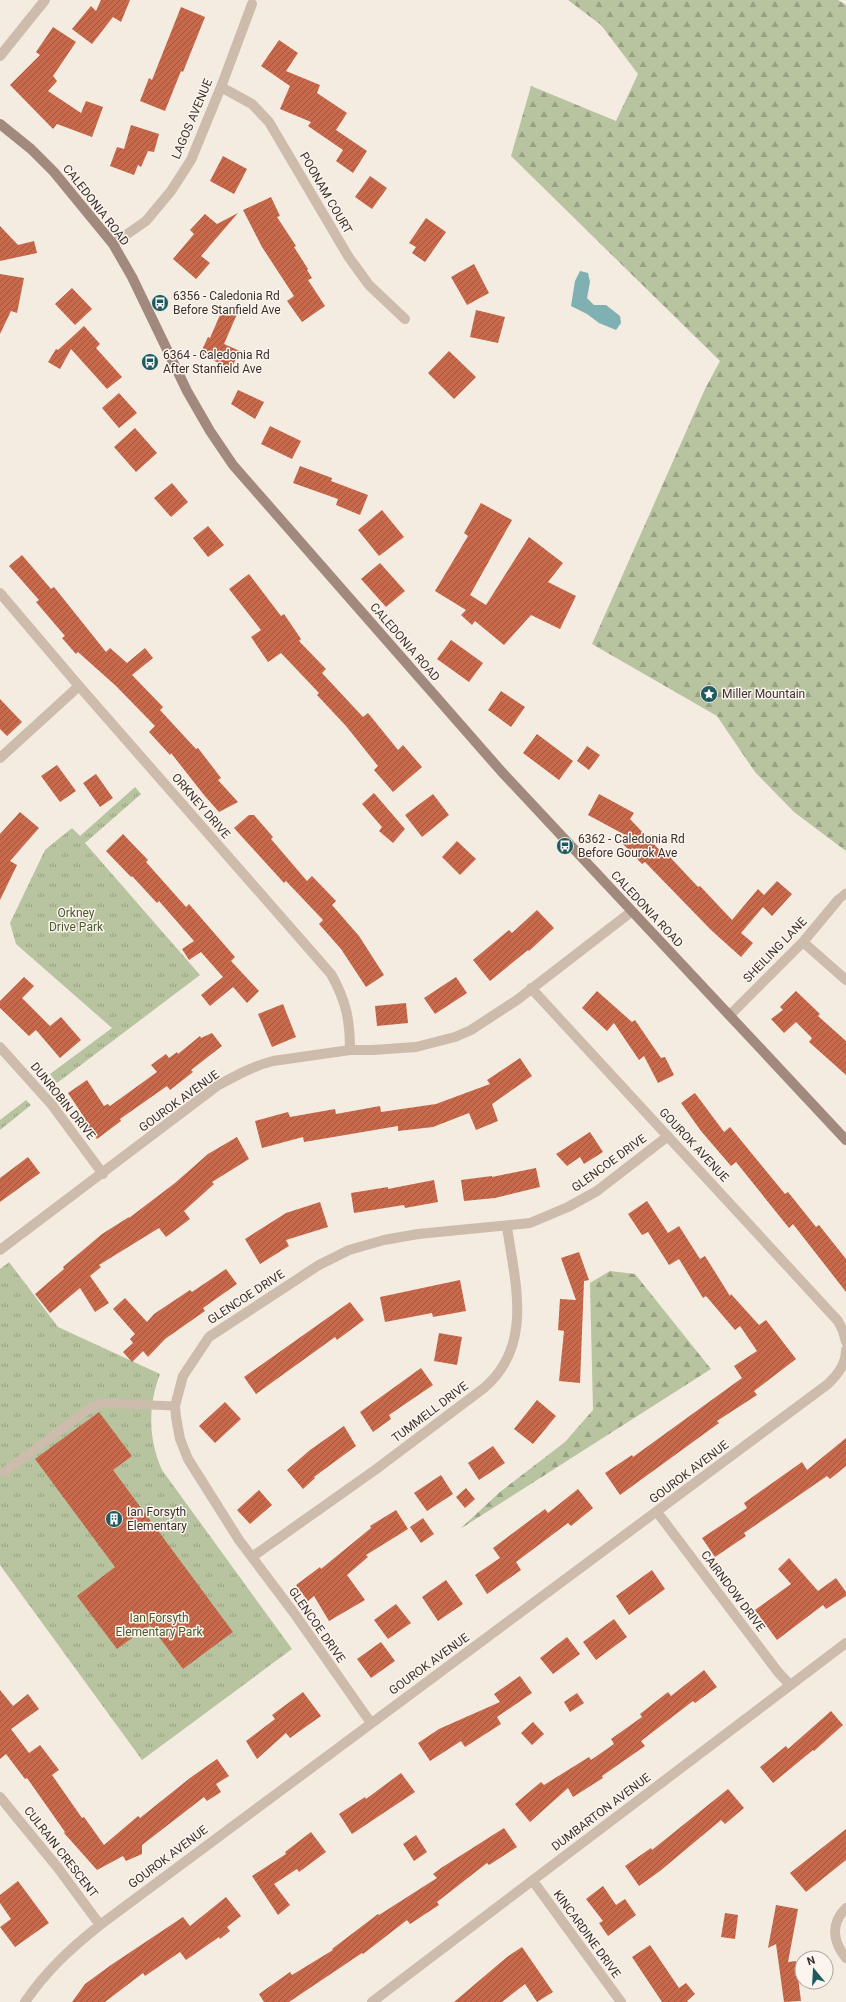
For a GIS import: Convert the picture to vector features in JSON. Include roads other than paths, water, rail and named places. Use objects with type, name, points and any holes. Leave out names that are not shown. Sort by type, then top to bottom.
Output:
[{"type":"street","points":[[0,56],[45,0]]},
{"type":"street","name":"LAGOS AVENUE","points":[[113,244],[146,221],[171,191],[191,160],[221,87],[252,4]]},
{"type":"street","name":"POONAM COURT","points":[[221,87],[252,104],[269,122],[348,256],[369,285],[405,319]]},
{"type":"street","name":"CALEDONIA ROAD","points":[[0,124],[31,149],[54,172],[113,244],[132,277],[187,391],[210,431],[233,465],[496,765],[631,912],[730,1015],[846,1140]]},
{"type":"street","name":"ORKNEY DRIVE","points":[[0,593],[79,686],[332,974],[346,1004],[349,1022],[350,1050]]},
{"type":"street","points":[[0,758],[79,686]]},
{"type":"street","name":"SHEILING LANE","points":[[730,1015],[803,942],[838,900]]},
{"type":"street","name":"GOUROK AVENUE","points":[[0,1250],[103,1174],[217,1086],[240,1073],[261,1064],[273,1061],[350,1050],[416,1048],[455,1037],[488,1020],[517,1000],[631,912]]},
{"type":"street","points":[[803,942],[846,980]]},
{"type":"street","name":"GOUROK AVENUE","points":[[531,988],[838,1321],[846,1342]]},
{"type":"street","name":"DUNROBIN DRIVE","points":[[0,1047],[52,1104],[103,1174]]},
{"type":"street","name":"GLENCOE DRIVE","points":[[371,1723],[239,1540],[188,1459],[180,1439],[175,1406],[183,1376],[209,1337],[319,1265],[350,1250],[384,1240],[418,1234],[507,1227],[530,1223],[549,1216],[588,1196],[668,1136]]},
{"type":"street","name":"TUMMELL DRIVE","points":[[252,1557],[375,1470],[484,1388],[495,1377],[513,1344],[518,1319],[518,1304],[507,1227]]},
{"type":"street","name":"GOUROK AVENUE","points":[[25,2002],[39,1981],[69,1950],[100,1925],[828,1384],[837,1375],[843,1365],[846,1350]]},
{"type":"street","name":"CAIRNDOW DRIVE","points":[[657,1512],[778,1672],[790,1685]]},
{"type":"street","name":"DUMBARTON AVENUE","points":[[372,2002],[846,1643]]},
{"type":"street","name":"CULRAIN CRESCENT","points":[[0,1797],[58,1868],[100,1925]]},
{"type":"street","name":"KINCARDINE DRIVE","points":[[533,1881],[621,2002]]},
{"type":"street","points":[[846,1908],[837,1920],[834,1933],[837,1947],[846,1958]]},
{"type":"lane","points":[[838,900],[846,893]]},
{"type":"lane","points":[[4,1472],[90,1408],[101,1403],[175,1406]]},
{"type":"water","points":[[580,271],[588,273],[590,282],[587,298],[594,305],[606,305],[620,316],[621,323],[616,330],[599,323],[587,314],[571,306],[575,281]]},
{"type":"place","name":"6356 - Caledonia Rd Before Stanfield Ave","points":[[160,303]]},
{"type":"place","name":"6364 - Caledonia Rd After Stanfield Ave","points":[[150,362]]},
{"type":"place","name":"Miller Mountain","points":[[709,694]]},
{"type":"place","name":"6362 - Caledonia Rd Before Gourok Ave","points":[[565,846]]},
{"type":"place","name":"Ian Forsyth Elementary","points":[[114,1519]]},
{"type":"park label","name":"Orkney Drive Park","points":[[76,920]]},
{"type":"park label","name":"Ian Forsyth Elementary Park","points":[[159,1625]]}]
